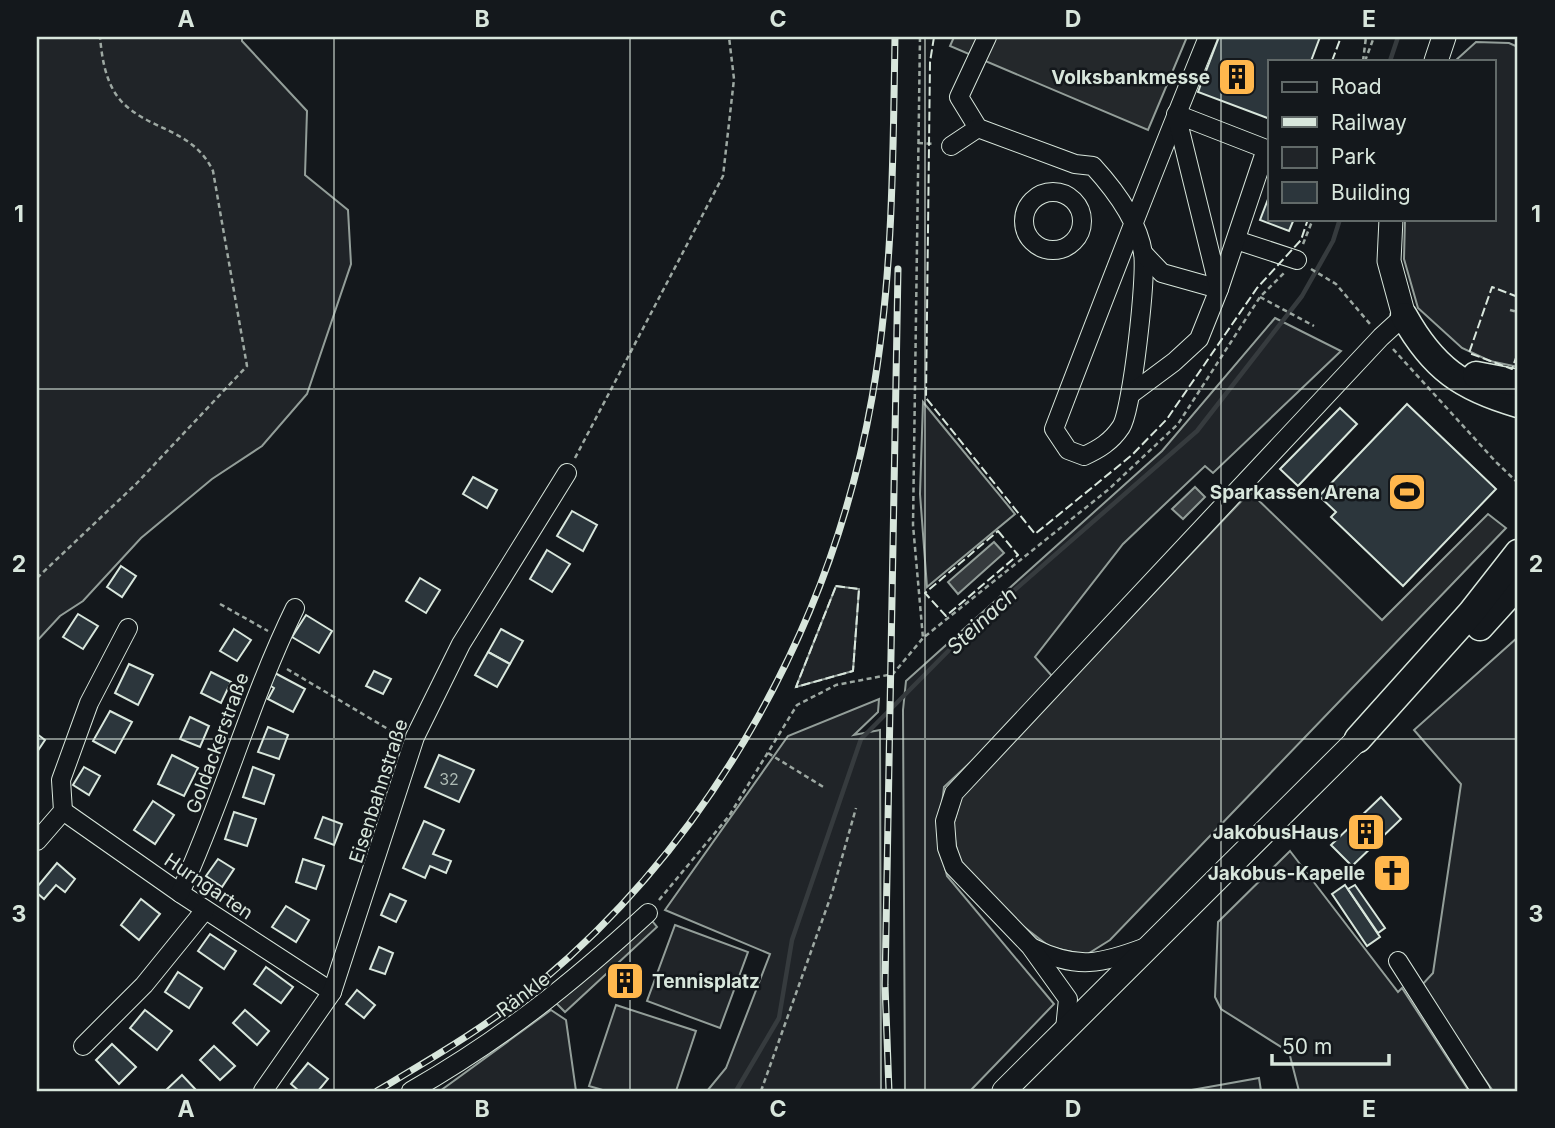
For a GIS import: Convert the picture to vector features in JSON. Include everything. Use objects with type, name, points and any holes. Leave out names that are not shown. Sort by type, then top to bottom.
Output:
[{"type":"highway","points":[[1404,316],[1450,360],[1475,374],[1518,383]]},
{"type":"highway","points":[[1404,316],[1420,345],[1439,365],[1468,387],[1518,404]]},
{"type":"highway","points":[[1358,739],[1471,613],[1518,553]]},
{"type":"highway","points":[[1358,739],[1437,672],[1518,585]]},
{"type":"main road","points":[[1391,220],[1390,261],[1404,316]]},
{"type":"main road","points":[[1004,1091],[1358,739]]},
{"type":"street","points":[[987,37],[959,97],[978,128],[1075,164],[1093,166],[1122,198],[1143,253],[1163,272],[1219,289]]},
{"type":"street","points":[[1143,253],[1131,394],[1122,426],[1104,447],[1084,456],[1068,450],[1054,429],[1208,37]]},
{"type":"street","points":[[1131,394],[1174,362],[1199,339],[1219,289],[1266,149],[1176,114]]},
{"type":"street","points":[[1176,114],[1219,289]]},
{"type":"street","points":[[951,146],[978,128]]},
{"type":"street","points":[[1065,195],[1075,164]]},
{"type":"street","points":[[1236,240],[1303,264]]},
{"type":"street","points":[[1065,1029],[1068,999],[1030,946],[954,867],[947,848],[945,821],[954,793],[1381,337],[1404,316]]},
{"type":"street","name":"Eisenbahnstraße","points":[[263,1091],[332,992],[412,745],[461,644],[567,473]]},
{"type":"street","name":"Goldackerstraße","points":[[180,893],[214,812],[269,659],[295,608]]},
{"type":"street","points":[[37,841],[63,811],[61,780],[89,703],[128,628]]},
{"type":"street","name":"Hurngarten","points":[[63,811],[205,910],[332,992]]},
{"type":"street","points":[[83,1046],[144,985],[205,910]]},
{"type":"street","name":"Ränkle","points":[[411,1091],[513,1028],[570,984],[648,913]]},
{"type":"street","points":[[1030,946],[1058,960],[1080,963],[1105,963],[1149,946]]},
{"type":"street","points":[[1398,961],[1481,1091]]},
{"type":"path","points":[[37,578],[136,484],[247,366],[213,171],[205,154],[124,103],[110,83],[103,61],[100,37]]},
{"type":"path","points":[[567,473],[723,176],[734,79],[729,37]]},
{"type":"path","points":[[920,37],[913,525],[923,638]]},
{"type":"path","points":[[1364,60],[1366,37]]},
{"type":"path","points":[[1364,60],[1374,37]]},
{"type":"path","points":[[918,143],[929,143]]},
{"type":"path","points":[[648,913],[729,816],[797,705],[836,684],[893,674],[923,638],[1108,489],[1178,424],[1260,297],[1303,264],[1313,220]]},
{"type":"path","points":[[1303,264],[1336,284],[1496,463],[1518,482]]},
{"type":"path","points":[[1260,297],[1314,326]]},
{"type":"path","points":[[1510,310],[1518,312]]},
{"type":"path","points":[[220,604],[280,638]]},
{"type":"path","points":[[269,659],[347,702],[412,745]]},
{"type":"path","points":[[768,752],[825,788]]},
{"type":"path","points":[[761,1091],[832,893],[856,808]]},
{"type":"green space","points":[[37,37],[242,37],[242,41],[307,111],[305,175],[348,210],[351,264],[307,394],[262,446],[212,479],[141,538],[83,601],[60,616],[37,641]]},
{"type":"green space","points":[[1476,42],[1509,43],[1518,47],[1518,367],[1490,361],[1462,348],[1418,308],[1404,259],[1405,220],[1496,220],[1496,60],[1456,60]]},
{"type":"green space","points":[[1275,318],[1341,351],[1213,473],[1205,466],[1123,544],[1035,657],[1052,676],[989,745],[944,787],[938,837],[947,876],[1054,1004],[970,1091],[905,1091],[903,710],[906,681],[1162,451]]},
{"type":"green space","points":[[923,402],[1015,514],[927,587],[920,494]]},
{"type":"green space","points":[[836,586],[859,589],[853,671],[796,687]]},
{"type":"green space","points":[[1518,637],[1518,1091],[1493,1091],[1420,987],[1433,973],[1461,784],[1414,730]]},
{"type":"green space","points":[[879,699],[878,712],[854,735],[880,730],[881,1091],[707,1091],[726,1068],[770,954],[665,910],[788,736]]},
{"type":"green space","points":[[1290,851],[1398,992],[1402,988],[1469,1091],[1299,1091],[1289,1052],[1221,1009],[1215,997],[1218,922]]},
{"type":"green space","points":[[675,925],[748,952],[720,1028],[647,1001]]},
{"type":"green space","points":[[616,1005],[696,1031],[676,1091],[606,1091],[589,1086]]},
{"type":"green space","points":[[551,1010],[566,1020],[576,1091],[440,1091]]},
{"type":"green space","points":[[1259,1078],[1261,1091],[1186,1091]]},
{"type":"shaded area","points":[[954,37],[1187,37],[1148,130],[950,46]]},
{"type":"shaded area","points":[[1195,487],[1205,497],[1183,519],[1172,509]]},
{"type":"shaded area","points":[[1250,492],[1382,620],[1488,514],[1506,528],[1110,940],[1086,955],[1050,947],[1015,920],[958,859],[953,826],[962,794]]},
{"type":"shaded area","points":[[994,542],[1004,553],[958,594],[948,582]]},
{"type":"shaded area","points":[[649,917],[657,927],[565,1012],[556,1003]]},
{"type":"building","name":"Volksbankmesse","points":[[1219,37],[1320,37],[1311,60],[1268,60],[1268,118],[1198,92]]},
{"type":"building","points":[[1268,199],[1268,220],[1294,220],[1289,231],[1260,220]]},
{"type":"building","name":"Sparkassen Arena","points":[[1407,404],[1496,489],[1403,586],[1331,517],[1336,512],[1319,496]]},
{"type":"building","points":[[1340,408],[1357,424],[1298,486],[1280,469]]},
{"type":"building","points":[[473,477],[497,490],[487,508],[463,494]]},
{"type":"building","points":[[572,511],[597,525],[583,551],[557,536]]},
{"type":"building","points":[[547,550],[570,564],[552,592],[530,579]]},
{"type":"building","points":[[121,566],[136,576],[122,597],[107,587]]},
{"type":"building","points":[[420,578],[440,590],[426,613],[406,601]]},
{"type":"building","points":[[78,614],[98,626],[83,649],[63,637]]},
{"type":"building","points":[[306,615],[332,631],[319,653],[292,637]]},
{"type":"building","points":[[234,629],[251,640],[237,661],[220,651]]},
{"type":"building","points":[[501,629],[523,641],[510,664],[488,652]]},
{"type":"building","points":[[488,652],[510,664],[497,687],[475,675]]},
{"type":"building","points":[[129,664],[153,675],[138,705],[115,693]]},
{"type":"building","points":[[374,671],[391,679],[383,694],[366,686]]},
{"type":"building","points":[[211,672],[231,682],[221,703],[201,693]]},
{"type":"building","points":[[273,672],[305,689],[293,712],[268,699],[274,688],[266,683]]},
{"type":"building","points":[[110,711],[132,722],[115,753],[93,741]]},
{"type":"building","points":[[190,717],[209,726],[200,747],[180,739]]},
{"type":"building","points":[[268,727],[288,735],[279,759],[258,752]]},
{"type":"building","points":[[37,734],[45,740],[37,752]]},
{"type":"building","points":[[172,755],[198,768],[184,796],[158,784]]},
{"type":"building","points":[[439,755],[474,770],[459,802],[425,787]]},
{"type":"building","points":[[84,767],[100,776],[89,795],[73,785]]},
{"type":"building","points":[[253,767],[274,775],[264,804],[243,797]]},
{"type":"building","name":"JakobusHaus","points":[[1381,797],[1401,819],[1352,866],[1331,845]]},
{"type":"building","points":[[153,801],[174,815],[155,844],[134,830]]},
{"type":"building","points":[[234,812],[256,819],[247,846],[225,839]]},
{"type":"building","points":[[323,817],[342,824],[334,845],[315,838]]},
{"type":"building","points":[[424,821],[444,830],[433,854],[451,861],[446,873],[430,866],[425,878],[403,868]]},
{"type":"building","name":"Jakobus-Kapelle","points":[[1384,856],[1406,860],[1401,890],[1379,886]]},
{"type":"building","points":[[218,859],[234,869],[222,887],[206,876]]},
{"type":"building","points":[[303,859],[324,866],[316,889],[296,882]]},
{"type":"building","points":[[57,863],[75,879],[65,892],[56,885],[44,899],[37,893],[37,887]]},
{"type":"building","points":[[1345,885],[1380,937],[1367,946],[1332,894]]},
{"type":"building","points":[[1355,885],[1385,928],[1378,933],[1348,889]]},
{"type":"building","points":[[390,894],[406,901],[396,922],[381,915]]},
{"type":"building","points":[[141,899],[160,914],[139,940],[121,925]]},
{"type":"building","points":[[286,906],[309,920],[296,942],[272,927]]},
{"type":"building","points":[[210,934],[236,951],[224,969],[198,951]]},
{"type":"building","points":[[379,947],[393,953],[385,974],[370,969]]},
{"type":"building","points":[[266,967],[293,987],[281,1003],[254,984]]},
{"type":"building","name":"Tennisplatz","points":[[618,968],[638,973],[632,994],[613,989]]},
{"type":"building","points":[[178,972],[202,988],[189,1008],[165,992]]},
{"type":"building","points":[[357,990],[375,1005],[364,1018],[346,1004]]},
{"type":"building","points":[[145,1010],[172,1031],[157,1050],[130,1028]]},
{"type":"building","points":[[245,1010],[269,1031],[257,1045],[233,1023]]},
{"type":"building","points":[[112,1044],[136,1067],[119,1084],[96,1060]]},
{"type":"building","points":[[214,1046],[235,1066],[220,1080],[200,1060]]},
{"type":"building","points":[[308,1063],[328,1079],[318,1091],[299,1091],[291,1084]]},
{"type":"building","points":[[182,1075],[197,1091],[165,1091]]},
{"type":"waterway","name":"Steinach","points":[[1390,60],[1398,37]]},
{"type":"waterway","name":"Steinach","points":[[736,1091],[779,1018],[792,940],[861,739],[970,629],[1197,431],[1302,296],[1333,241],[1340,220]]},
{"type":"railway","points":[[377,1091],[504,1011],[543,980],[605,922],[662,859],[713,790],[758,718],[796,641],[828,562],[854,481],[872,398],[888,263],[895,37]]},
{"type":"railway","points":[[889,1091],[885,985],[898,269]]},
{"type":"fence","points":[[934,37],[930,62],[926,398],[1035,534],[1132,455],[1167,419],[1257,288],[1301,240],[1308,220]]},
{"type":"fence","points":[[1332,60],[1341,37]]},
{"type":"fence","points":[[1518,297],[1492,287],[1469,353],[1512,369],[1518,352]]},
{"type":"fence","points":[[998,531],[1018,555],[946,616],[925,593],[998,531]]},
{"type":"fence","points":[[836,586],[859,589],[853,671],[796,687],[836,586]]},
{"type":"place","name":"Volksbankmesse","points":[[1237,77]]},
{"type":"place","name":"Sparkassen Arena","points":[[1407,492]]},
{"type":"place","name":"JakobusHaus","points":[[1366,832]]},
{"type":"place","name":"Jakobus-Kapelle","points":[[1392,873]]},
{"type":"place","name":"Tennisplatz","points":[[625,981]]}]
